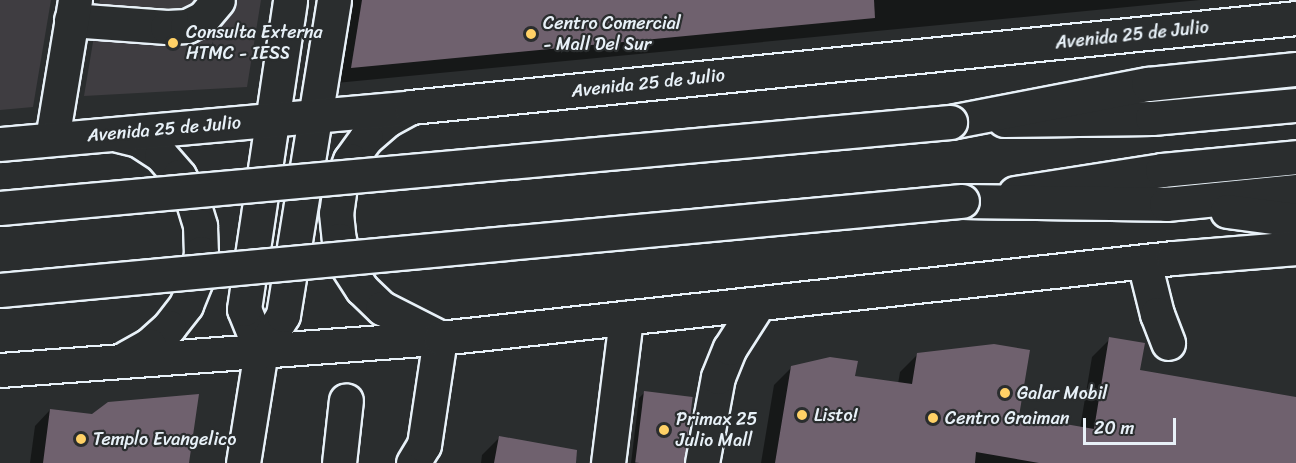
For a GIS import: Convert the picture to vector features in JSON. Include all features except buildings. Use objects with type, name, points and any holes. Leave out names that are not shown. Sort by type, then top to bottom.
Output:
[{"type":"main road","points":[[52,139],[73,10],[167,27],[187,26],[203,18],[218,0]]},
{"type":"main road","points":[[261,351],[244,309],[290,0]]},
{"type":"main road","points":[[243,463],[261,351],[283,315],[334,0]]},
{"type":"main road","name":"Avenida 25 de Julio","points":[[0,144],[411,107],[1296,18]]},
{"type":"main road","points":[[954,121],[1148,84],[1296,69]]},
{"type":"main road","points":[[0,208],[954,121],[1152,118],[1296,105]]},
{"type":"main road","points":[[411,107],[387,120],[366,138],[350,160],[340,186],[336,213],[339,240],[347,266],[362,289],[375,302],[405,322],[440,338]]},
{"type":"main road","points":[[113,134],[138,140],[161,156],[179,176],[192,199],[200,226],[201,253],[196,280],[186,305],[169,327],[149,345],[121,361]]},
{"type":"main road","points":[[0,290],[965,201],[1162,170],[1296,157]]},
{"type":"main road","points":[[1166,204],[1296,191]]},
{"type":"main road","points":[[965,201],[1166,204],[1296,220]]},
{"type":"main road","points":[[0,370],[440,338],[1144,262],[1296,248]]},
{"type":"main road","points":[[1144,262],[1156,314],[1168,343]]},
{"type":"main road","points":[[702,463],[718,377],[730,348],[758,304]]},
{"type":"main road","points":[[608,463],[626,318]]},
{"type":"main road","points":[[413,463],[424,445],[440,338]]},
{"type":"main road","points":[[339,463],[346,400]]},
{"type":"shaded area","points":[[0,0],[51,0],[33,107],[0,110]]},
{"type":"shaded area","name":"Consulta Externa HTMC - IESS","points":[[100,0],[261,0],[247,87],[84,96]]},
{"type":"place","name":"Centro Comercial - Mall Del Sur","points":[[531,34]]},
{"type":"place","name":"Consulta Externa HTMC - IESS","points":[[173,43]]},
{"type":"place","name":"Galar Mobil","points":[[1005,393]]},
{"type":"place","name":"Listo!","points":[[802,415]]},
{"type":"place","name":"Centro Graiman","points":[[933,418]]},
{"type":"place","name":"Primax 25 Julio Mall","points":[[664,430]]},
{"type":"place","name":"Templo Evangelico","points":[[81,439]]}]
